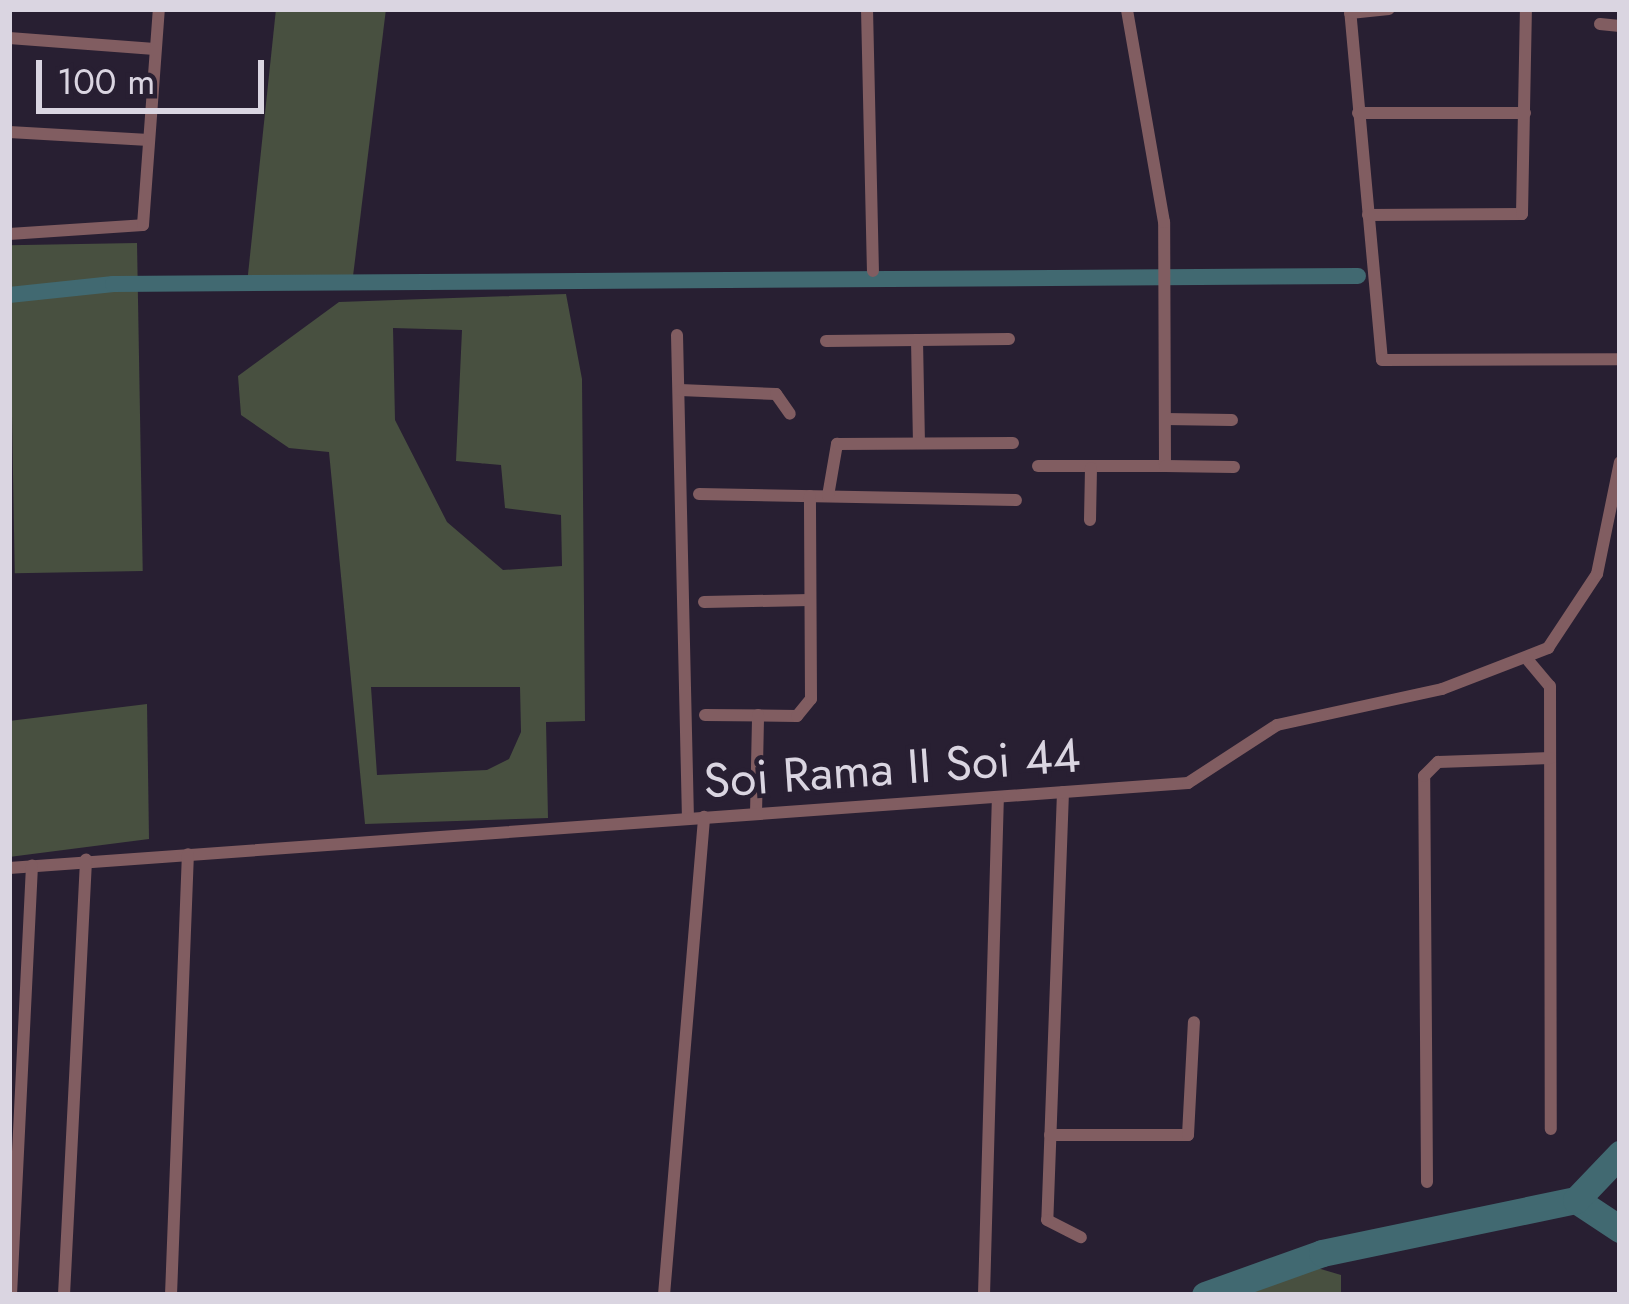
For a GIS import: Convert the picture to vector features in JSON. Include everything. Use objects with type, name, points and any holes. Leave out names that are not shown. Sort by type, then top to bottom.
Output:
[{"type":"street","points":[[9,234],[133,232],[146,211],[159,9]]},
{"type":"street","points":[[867,9],[873,271]]},
{"type":"street","points":[[1127,9],[1166,282],[1165,466]]},
{"type":"street","points":[[1389,9],[1350,11],[1382,360],[1620,359]]},
{"type":"street","points":[[1368,215],[1514,216],[1526,207],[1526,9]]},
{"type":"street","points":[[1600,24],[1620,26]]},
{"type":"street","points":[[9,38],[155,49]]},
{"type":"street","points":[[1358,113],[1525,113]]},
{"type":"street","points":[[9,132],[148,140]]},
{"type":"street","points":[[676,335],[688,817]]},
{"type":"street","points":[[826,341],[1009,339]]},
{"type":"street","points":[[917,340],[919,443]]},
{"type":"street","points":[[680,390],[776,394],[790,414]]},
{"type":"street","points":[[1165,419],[1232,420]]},
{"type":"street","points":[[827,496],[836,443],[1013,443]]},
{"type":"street","name":"Soi Rama II Soi 44","points":[[9,868],[1187,783],[1277,725],[1527,659],[1564,630],[1597,574],[1620,462]]},
{"type":"street","points":[[1038,466],[1234,466]]},
{"type":"street","points":[[1090,520],[1091,468]]},
{"type":"street","points":[[699,494],[1016,500]]},
{"type":"street","points":[[705,715],[797,716],[811,699],[810,496]]},
{"type":"street","points":[[704,602],[810,600]]},
{"type":"street","points":[[1527,659],[1550,686],[1551,1129]]},
{"type":"street","points":[[756,814],[758,715]]},
{"type":"street","points":[[1427,1182],[1424,776],[1438,762],[1550,758]]},
{"type":"street","points":[[1063,792],[1047,1220],[1081,1237]]},
{"type":"street","points":[[985,1295],[998,799]]},
{"type":"street","points":[[664,1295],[704,817]]},
{"type":"street","points":[[171,1295],[188,854]]},
{"type":"street","points":[[64,1295],[86,860]]},
{"type":"street","points":[[11,1295],[32,866]]},
{"type":"street","points":[[1050,1135],[1188,1135],[1194,1022]]},
{"type":"green space","points":[[276,9],[386,9],[353,276],[247,284]]},
{"type":"green space","points":[[137,243],[143,571],[15,573],[9,245]]},
{"type":"green space","points":[[566,294],[582,379],[585,721],[546,722],[548,818],[365,824],[329,452],[289,448],[241,415],[238,376],[339,302]],"holes":[[[393,328],[462,330],[456,461],[501,465],[505,508],[561,515],[562,566],[503,570],[447,522],[395,420]],[[371,687],[520,687],[521,732],[509,759],[487,770],[377,775]]]},
{"type":"green space","points":[[147,704],[149,839],[9,857],[9,721]]},
{"type":"green space","points":[[1314,1267],[1341,1275],[1341,1295],[1243,1293]]},
{"type":"waterway","points":[[9,295],[113,284],[1358,276]]},
{"type":"waterway","points":[[1205,1295],[1322,1253],[1576,1200],[1620,1154]]},
{"type":"waterway","points":[[1576,1200],[1620,1229]]}]
